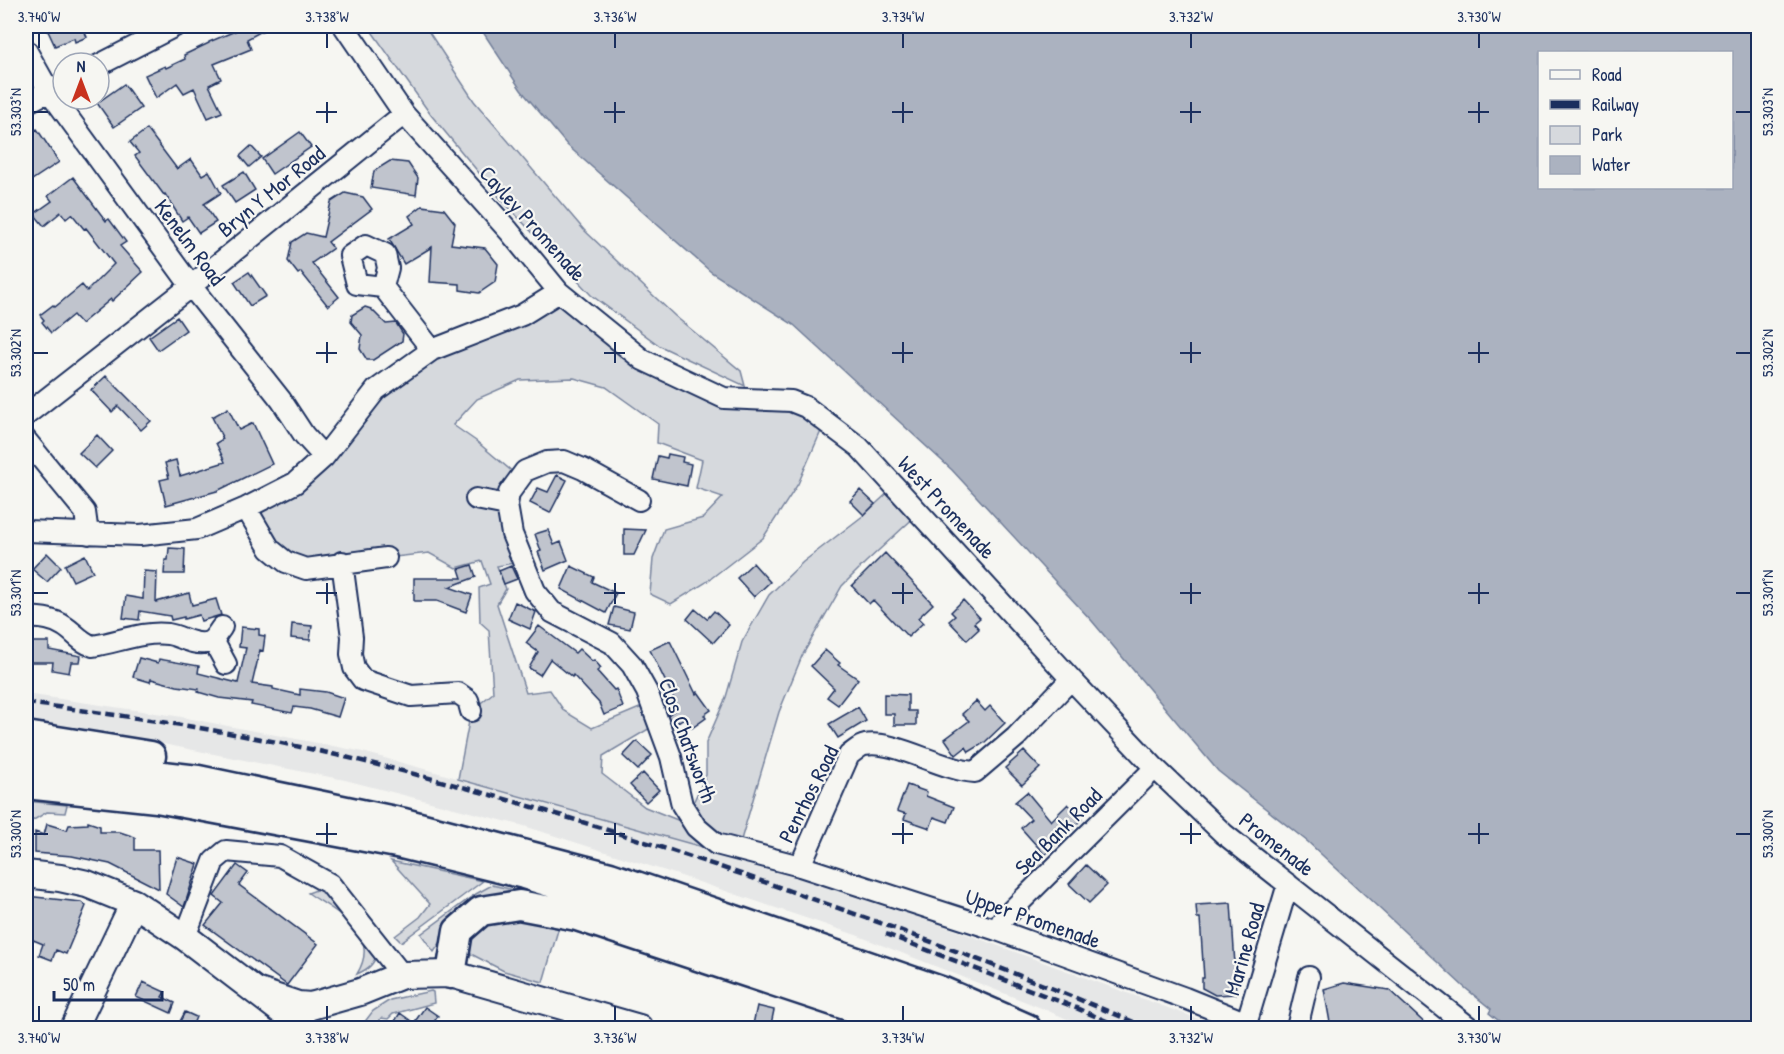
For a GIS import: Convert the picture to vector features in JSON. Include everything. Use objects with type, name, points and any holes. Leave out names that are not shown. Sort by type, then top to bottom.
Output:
[{"type":"highway","points":[[26,736],[212,766],[402,812],[610,877],[941,991],[1026,1029]]},
{"type":"highway","points":[[26,760],[198,780],[404,823],[610,877]]},
{"type":"highway","points":[[26,784],[157,798],[397,843],[524,874],[670,919],[931,1012],[970,1029]]},
{"type":"highway","points":[[451,974],[458,932],[481,911],[519,904],[577,916],[915,1029]]},
{"type":"main road","points":[[26,874],[87,884],[134,903],[185,937],[296,1025],[322,1020],[360,992]]},
{"type":"main road","points":[[74,1029],[134,903]]},
{"type":"main road","points":[[256,991],[298,1005],[311,1006],[360,992],[402,975],[451,974],[639,1029]]},
{"type":"street","points":[[111,59],[175,26]]},
{"type":"street","name":"Cayley Promenade","points":[[344,26],[404,114],[509,231],[559,292],[643,360],[724,398],[767,399]]},
{"type":"street","name":"Kenelm Road","points":[[26,50],[51,81]]},
{"type":"street","points":[[26,103],[51,90]]},
{"type":"street","name":"Kenelm Road","points":[[72,111],[191,286],[281,400],[304,435],[324,457]]},
{"type":"street","name":"Bryn Y Mor Road","points":[[26,415],[191,286],[404,114]]},
{"type":"street","points":[[383,287],[432,350]]},
{"type":"street","points":[[26,531],[140,535],[197,529],[246,508],[295,483],[324,457],[376,390],[432,350],[522,315],[559,292]]},
{"type":"street","name":"West Promenade","points":[[767,399],[791,401],[806,407],[859,447],[1071,679]]},
{"type":"street","points":[[26,440],[85,512],[88,534]]},
{"type":"street","points":[[476,499],[507,505],[509,493],[525,471],[547,462],[564,461],[632,489]]},
{"type":"street","name":"Clos Chatsworth","points":[[507,505],[512,534],[535,591],[552,612],[612,643],[632,665],[647,692],[671,758],[682,805],[696,827],[716,844],[800,866]]},
{"type":"street","points":[[246,508],[270,549],[286,562],[306,568],[386,558]]},
{"type":"street","points":[[342,562],[352,638],[352,661],[363,680],[411,696],[458,693],[468,700],[471,711]]},
{"type":"street","points":[[26,617],[50,619],[93,646],[149,634],[169,634],[195,643],[206,643],[217,633],[226,664]]},
{"type":"street","name":"Promenade","points":[[1071,679],[1155,768],[1224,834],[1470,1029]]},
{"type":"street","name":"Penrhos Road","points":[[800,866],[849,755],[862,745],[879,744],[959,771],[975,772],[1016,736],[1071,679]]},
{"type":"street","name":"Sea Bank Road","points":[[997,930],[1003,919],[1155,768]]},
{"type":"street","points":[[185,937],[214,861],[226,851],[280,856],[330,884],[402,975]]},
{"type":"street","name":"Upper Promenade","points":[[800,866],[997,930],[1185,998],[1246,1027]]},
{"type":"street","name":"Marine Road","points":[[1246,1027],[1288,884]]},
{"type":"street","points":[[1297,1029],[1309,977]]},
{"type":"shaded area","points":[[26,694],[176,716],[359,751],[682,840],[944,926],[1223,1028],[1088,1028],[856,935],[524,826],[345,780],[92,730],[26,723]]},
{"type":"green space","points":[[368,26],[425,26],[474,101],[584,230],[675,316],[741,371],[745,386],[660,346],[591,295],[499,197],[431,115]]},
{"type":"green space","points":[[559,292],[643,360],[724,398],[767,399],[825,422],[798,484],[763,538],[705,583],[671,604],[650,594],[653,559],[664,529],[703,518],[723,497],[696,488],[702,460],[657,443],[658,424],[606,387],[574,378],[520,380],[477,399],[453,425],[520,478],[507,505],[514,563],[497,566],[506,589],[497,604],[526,693],[550,690],[564,711],[592,728],[642,707],[652,727],[603,756],[602,774],[645,807],[695,827],[691,807],[706,775],[706,743],[726,697],[742,642],[769,595],[803,562],[864,515],[895,486],[919,513],[842,586],[802,656],[779,712],[738,850],[713,850],[458,779],[471,711],[493,693],[489,630],[480,622],[479,588],[490,584],[482,561],[456,568],[429,553],[386,558],[286,562],[246,508],[295,483],[376,390]]},
{"type":"green space","points":[[26,801],[67,805],[65,813],[47,812],[32,821],[26,820]]},
{"type":"green space","points":[[391,861],[483,881],[401,942],[395,936],[420,917],[430,904]]},
{"type":"green space","points":[[492,885],[536,895],[442,940],[434,952],[421,934],[474,895]]},
{"type":"green space","points":[[321,888],[374,946],[377,953],[370,966],[357,974],[363,960],[364,947],[360,936],[343,917],[308,893]]},
{"type":"green space","points":[[510,916],[560,923],[543,982],[504,971],[469,953],[477,931],[488,923]]},
{"type":"green space","points":[[431,991],[434,1003],[393,1014],[388,1019],[381,1018],[375,1028],[360,1028],[373,1011],[390,1000]]},
{"type":"water","points":[[479,26],[1758,26],[1758,1028],[1508,1028],[1489,1013],[1491,1009],[1464,987],[1308,842],[1218,771],[1092,621],[952,470],[794,325],[711,272],[567,145],[521,90]]},
{"type":"building","points":[[55,26],[82,26],[87,37],[75,42],[74,38],[55,46],[47,29]]},
{"type":"building","points":[[247,26],[271,26],[247,39],[251,49],[214,64],[221,79],[209,85],[222,112],[208,118],[194,88],[184,93],[177,83],[156,98],[145,75],[185,59],[184,55]]},
{"type":"building","points":[[124,84],[141,108],[114,127],[103,111],[111,111],[111,93]]},
{"type":"building","points":[[37,129],[59,162],[32,180],[26,170],[26,137]]},
{"type":"building","points":[[147,129],[177,169],[191,159],[202,175],[209,171],[221,193],[204,204],[216,222],[199,233],[188,217],[182,221],[165,194],[135,156],[139,153],[130,142]]},
{"type":"building","points":[[300,132],[311,147],[272,174],[262,159]]},
{"type":"building","points":[[251,146],[261,157],[249,167],[240,156]]},
{"type":"building","points":[[390,161],[408,163],[418,178],[416,195],[371,188],[374,171]]},
{"type":"building","points":[[244,172],[255,190],[235,203],[223,185]]},
{"type":"building","points":[[73,177],[106,221],[109,219],[126,242],[120,246],[143,272],[112,301],[111,299],[81,324],[73,315],[51,333],[42,322],[44,320],[40,315],[53,305],[55,307],[82,285],[87,291],[114,264],[72,214],[66,219],[61,212],[44,226],[34,214],[52,201],[48,196]]},
{"type":"building","points":[[345,193],[363,197],[372,209],[328,242],[333,248],[312,263],[339,297],[328,306],[301,272],[298,274],[288,261],[292,242],[306,233],[323,237],[331,202]]},
{"type":"building","points":[[422,206],[444,209],[455,223],[451,244],[485,248],[498,264],[495,282],[479,293],[460,290],[460,284],[430,282],[432,247],[404,264],[389,239],[414,224],[409,216]]},
{"type":"building","points":[[249,272],[266,296],[250,306],[234,282]]},
{"type":"building","points":[[365,307],[371,309],[386,324],[396,323],[403,334],[402,341],[373,360],[367,360],[360,349],[362,335],[351,322],[352,315]]},
{"type":"building","points":[[177,317],[186,330],[158,350],[149,337]]},
{"type":"building","points":[[106,376],[151,421],[141,430],[118,406],[112,412],[91,390]]},
{"type":"building","points":[[228,408],[239,430],[253,423],[272,464],[217,491],[166,505],[160,480],[169,478],[165,463],[176,460],[180,476],[225,462],[216,443],[223,439],[212,417]]},
{"type":"building","points":[[97,435],[112,451],[95,468],[79,453]]},
{"type":"building","points":[[668,454],[683,457],[682,462],[691,464],[687,486],[653,479],[658,456],[667,458]]},
{"type":"building","points":[[557,475],[567,480],[550,513],[530,503],[538,488],[548,492]]},
{"type":"building","points":[[860,490],[875,504],[864,515],[850,501]]},
{"type":"building","points":[[624,529],[646,530],[634,555],[624,555]]},
{"type":"building","points":[[548,530],[554,545],[561,542],[568,560],[545,570],[538,552],[541,551],[535,534]]},
{"type":"building","points":[[169,548],[185,549],[184,574],[164,574]]},
{"type":"building","points":[[47,553],[61,567],[47,582],[32,569]]},
{"type":"building","points":[[885,553],[933,604],[918,618],[923,623],[908,637],[873,600],[869,604],[852,586]]},
{"type":"building","points":[[85,555],[93,572],[73,581],[65,565]]},
{"type":"building","points":[[753,563],[770,582],[754,597],[737,578]]},
{"type":"building","points":[[472,565],[476,577],[449,587],[472,595],[466,612],[437,601],[414,601],[414,578],[462,578],[459,569]]},
{"type":"building","points":[[511,566],[517,579],[504,584],[499,571]]},
{"type":"building","points":[[571,566],[594,577],[592,582],[616,593],[606,613],[561,589]]},
{"type":"building","points":[[144,571],[157,572],[156,602],[189,593],[192,605],[216,599],[221,615],[201,621],[199,615],[171,620],[170,616],[140,611],[139,620],[123,618],[126,596],[143,599]]},
{"type":"building","points":[[963,600],[980,618],[974,623],[979,629],[967,640],[949,621],[955,616],[951,612]]},
{"type":"building","points":[[515,602],[536,612],[530,629],[508,619]]},
{"type":"building","points":[[614,607],[634,612],[630,629],[609,625]]},
{"type":"building","points":[[695,609],[707,619],[714,611],[729,625],[713,643],[687,619]]},
{"type":"building","points":[[292,624],[312,626],[310,640],[291,638]]},
{"type":"building","points":[[539,626],[575,653],[579,649],[592,661],[594,660],[601,668],[597,671],[614,690],[616,689],[623,707],[604,715],[599,703],[573,675],[572,677],[550,659],[540,675],[529,668],[538,652],[526,643]]},
{"type":"building","points":[[241,627],[259,629],[259,635],[265,636],[263,651],[260,650],[252,684],[300,695],[300,689],[326,692],[344,698],[338,717],[310,709],[294,707],[292,713],[251,705],[252,702],[219,698],[198,692],[199,689],[151,679],[150,682],[133,677],[139,658],[158,663],[159,659],[199,666],[198,673],[238,683],[246,648],[239,647]]},
{"type":"building","points":[[670,641],[696,694],[698,692],[711,710],[704,715],[706,718],[692,728],[684,718],[672,726],[668,715],[678,707],[650,650]]},
{"type":"building","points":[[26,642],[49,642],[49,650],[81,656],[80,662],[71,662],[69,673],[52,670],[53,662],[26,662]]},
{"type":"building","points":[[825,650],[840,663],[838,665],[858,679],[838,705],[827,697],[834,688],[811,666]]},
{"type":"building","points":[[884,694],[908,695],[908,711],[916,711],[916,725],[894,725],[894,714],[884,714]]},
{"type":"building","points":[[976,701],[985,711],[990,706],[1005,723],[984,743],[969,752],[966,747],[956,755],[945,739],[969,721],[962,714]]},
{"type":"building","points":[[858,707],[866,721],[838,738],[829,724]]},
{"type":"building","points":[[637,741],[652,755],[638,770],[623,756]]},
{"type":"building","points":[[1024,751],[1040,768],[1022,785],[1005,768]]},
{"type":"building","points":[[643,773],[659,790],[646,802],[630,785]]},
{"type":"building","points":[[907,785],[927,792],[926,796],[954,807],[948,822],[934,817],[930,828],[904,819],[906,814],[897,811]]},
{"type":"building","points":[[1027,792],[1051,821],[1068,804],[1082,819],[1045,855],[1021,828],[1031,819],[1015,802]]},
{"type":"building","points":[[88,822],[100,826],[100,832],[120,832],[135,837],[135,850],[158,850],[159,889],[110,864],[72,856],[35,853],[35,832],[44,835],[47,824],[67,830],[69,825],[88,824]]},
{"type":"building","points":[[177,857],[198,864],[184,907],[166,894]]},
{"type":"building","points":[[237,865],[248,873],[239,885],[318,944],[287,985],[205,925],[223,903],[214,896]]},
{"type":"building","points":[[1086,865],[1107,885],[1089,903],[1069,884]]},
{"type":"building","points":[[26,896],[81,902],[86,906],[66,954],[56,950],[52,960],[39,955],[43,944],[26,937]]},
{"type":"building","points":[[1231,903],[1235,965],[1237,965],[1238,977],[1235,977],[1236,994],[1215,995],[1202,988],[1202,978],[1204,978],[1200,918],[1197,918],[1196,905]]},
{"type":"building","points":[[143,982],[165,992],[162,997],[175,1003],[171,1013],[136,997]]},
{"type":"building","points":[[1344,983],[1389,990],[1431,1029],[1331,1028],[1324,989]]},
{"type":"building","points":[[757,1006],[774,1010],[770,1029],[752,1029]]},
{"type":"building","points":[[425,1007],[438,1016],[429,1029],[390,1029],[400,1013],[414,1023]]},
{"type":"building","points":[[185,1012],[196,1017],[191,1029],[176,1029]]},
{"type":"railway","points":[[26,703],[240,735],[371,763],[492,795],[672,851],[835,907],[1015,974],[1148,1028]]},
{"type":"railway","points":[[886,934],[1123,1028]]}]
